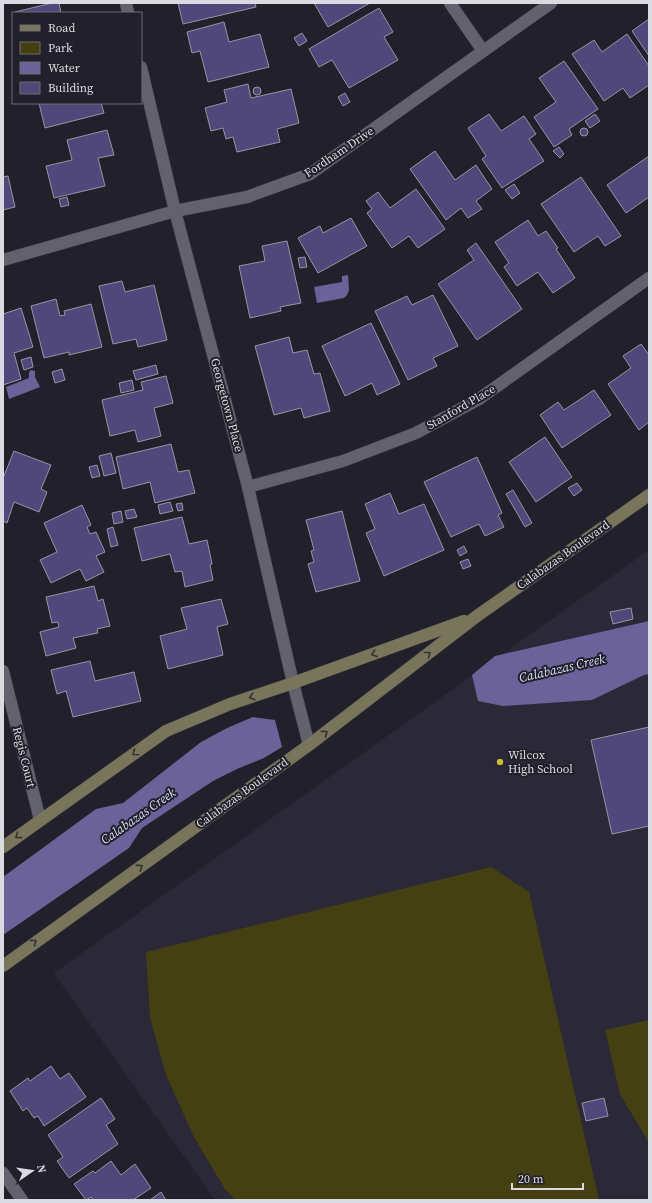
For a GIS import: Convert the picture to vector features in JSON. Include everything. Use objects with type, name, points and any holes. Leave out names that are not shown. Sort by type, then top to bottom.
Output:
[{"type":"street","points":[[450,3],[483,51]]},
{"type":"street","name":"Fordham Drive","points":[[3,260],[175,211],[247,197],[310,174],[551,3]]},
{"type":"street","name":"Georgetown Place","points":[[142,71],[175,211],[248,487],[293,683],[309,745]]},
{"type":"street","name":"Stanford Place","points":[[248,487],[343,462],[416,433],[479,399],[649,278]]},
{"type":"street","name":"Calabazas Boulevard","points":[[3,966],[309,745],[477,616],[649,495]]},
{"type":"street","name":"Calabazas Boulevard","points":[[3,847],[166,731],[230,704],[293,683],[477,616]]},
{"type":"street","name":"Regis Court","points":[[3,671],[40,820]]},
{"type":"street","points":[[3,1173],[22,1200]]},
{"type":"shaded area","name":"Wilcox High School","points":[[649,550],[649,1200],[215,1200],[54,973]]},
{"type":"green space","points":[[491,867],[529,892],[599,1200],[235,1200],[225,1189],[194,1137],[166,1075],[150,1017],[146,952]]},
{"type":"green space","points":[[649,1020],[649,1143],[620,1094],[605,1030]]},
{"type":"water","points":[[348,275],[349,290],[344,298],[317,303],[314,287],[342,282],[342,276]]},
{"type":"water","points":[[31,370],[35,371],[35,377],[40,387],[9,399],[6,387],[29,378],[29,372]]},
{"type":"water","name":"Calabazas Creek","points":[[649,621],[649,674],[592,700],[503,706],[478,701],[472,675],[495,656]]},
{"type":"water","name":"Calabazas Creek","points":[[253,717],[275,720],[282,747],[264,758],[213,781],[142,828],[129,848],[3,935],[3,877],[96,809],[123,803],[201,742],[227,728]]},
{"type":"building","points":[[52,3],[59,3],[61,12],[15,12]]},
{"type":"building","points":[[178,3],[255,3],[256,7],[183,24]]},
{"type":"building","points":[[314,3],[370,3],[328,27]]},
{"type":"building","points":[[379,8],[393,32],[384,37],[398,60],[349,88],[332,60],[319,67],[309,49]]},
{"type":"building","points":[[649,19],[649,56],[632,31]]},
{"type":"building","points":[[224,22],[229,42],[260,34],[269,67],[208,82],[200,51],[192,53],[187,32]]},
{"type":"building","points":[[302,33],[307,41],[299,46],[294,38]]},
{"type":"building","points":[[627,34],[649,66],[649,85],[630,98],[623,88],[604,101],[572,54],[594,40],[602,52]]},
{"type":"building","points":[[564,61],[598,109],[569,129],[572,135],[554,147],[534,117],[556,102],[539,78]]},
{"type":"building","points":[[248,84],[251,98],[291,89],[299,123],[277,129],[280,142],[237,152],[233,137],[226,139],[223,128],[211,131],[205,108],[227,102],[224,90]]},
{"type":"building","points":[[255,87],[259,87],[261,91],[259,95],[255,95],[253,93],[253,89]]},
{"type":"building","points":[[345,93],[350,102],[343,106],[338,97]]},
{"type":"building","points":[[39,104],[101,104],[104,113],[45,128]]},
{"type":"building","points":[[489,114],[501,131],[524,116],[536,134],[529,139],[544,161],[502,188],[482,159],[486,156],[468,128]]},
{"type":"building","points":[[595,114],[600,121],[590,128],[585,121]]},
{"type":"building","points":[[582,128],[586,128],[588,132],[586,136],[582,136],[580,134],[580,130]]},
{"type":"building","points":[[107,130],[114,155],[98,158],[105,186],[54,198],[46,166],[72,160],[67,140]]},
{"type":"building","points":[[559,147],[564,154],[560,158],[553,151]]},
{"type":"building","points":[[435,151],[455,180],[476,165],[492,189],[476,201],[482,209],[468,218],[461,208],[446,220],[410,169]]},
{"type":"building","points":[[649,156],[649,197],[626,213],[607,185]]},
{"type":"building","points":[[8,176],[15,207],[3,210],[3,177]]},
{"type":"building","points":[[581,177],[621,236],[605,246],[598,236],[574,252],[541,204]]},
{"type":"building","points":[[514,184],[520,193],[512,199],[505,190]]},
{"type":"building","points":[[416,189],[445,229],[418,248],[409,236],[392,248],[367,213],[372,209],[366,201],[378,192],[390,208]]},
{"type":"building","points":[[67,197],[69,205],[61,207],[59,199]]},
{"type":"building","points":[[351,218],[367,246],[318,273],[298,238],[320,226],[323,233]]},
{"type":"building","points":[[528,220],[538,236],[546,231],[558,248],[556,249],[575,278],[553,293],[538,272],[517,286],[504,267],[509,263],[495,242]]},
{"type":"building","points":[[287,241],[301,303],[280,307],[281,311],[250,318],[239,266],[265,261],[262,246]]},
{"type":"building","points":[[476,243],[522,309],[477,340],[438,284],[474,260],[467,250]]},
{"type":"building","points":[[305,257],[307,267],[300,268],[298,258]]},
{"type":"building","points":[[122,281],[125,292],[154,285],[167,340],[138,347],[136,339],[113,344],[99,286]]},
{"type":"building","points":[[433,295],[458,346],[433,358],[437,366],[408,380],[375,311],[407,296],[412,305]]},
{"type":"building","points":[[56,299],[60,316],[65,315],[64,311],[91,304],[102,347],[69,355],[69,352],[44,358],[31,306]]},
{"type":"building","points":[[21,308],[33,347],[14,353],[21,379],[3,385],[3,314]]},
{"type":"building","points":[[371,323],[400,384],[377,395],[372,383],[345,396],[322,346]]},
{"type":"building","points":[[289,337],[293,353],[307,350],[314,374],[320,373],[330,411],[304,418],[301,408],[274,415],[255,346]]},
{"type":"building","points":[[641,344],[649,355],[649,422],[639,430],[608,384],[631,368],[623,356]]},
{"type":"building","points":[[31,357],[33,367],[24,370],[21,360]]},
{"type":"building","points":[[156,365],[158,374],[136,380],[133,371]]},
{"type":"building","points":[[62,369],[65,380],[55,383],[52,372]]},
{"type":"building","points":[[166,376],[173,403],[154,408],[161,436],[138,442],[135,430],[110,436],[102,400],[143,390],[141,382]]},
{"type":"building","points":[[132,380],[134,390],[121,393],[119,383]]},
{"type":"building","points":[[594,390],[611,415],[562,448],[540,415],[558,402],[564,410]]},
{"type":"building","points":[[545,437],[572,477],[536,502],[509,462]]},
{"type":"building","points":[[171,444],[178,472],[189,470],[195,493],[155,503],[150,482],[123,489],[116,457]]},
{"type":"building","points":[[14,451],[51,465],[41,489],[47,492],[39,512],[14,502],[7,523],[3,521],[3,478]]},
{"type":"building","points":[[111,453],[116,473],[104,476],[99,456]]},
{"type":"building","points":[[477,457],[502,513],[498,515],[504,527],[485,536],[479,524],[451,537],[424,482]]},
{"type":"building","points":[[97,465],[100,476],[92,478],[89,467]]},
{"type":"building","points":[[577,483],[582,490],[574,496],[568,488]]},
{"type":"building","points":[[513,490],[532,523],[525,527],[506,494]]},
{"type":"building","points":[[390,493],[399,514],[424,504],[444,550],[384,576],[366,533],[375,529],[365,504]]},
{"type":"building","points":[[170,502],[173,511],[160,514],[158,505]]},
{"type":"building","points":[[182,503],[183,510],[178,511],[176,504]]},
{"type":"building","points":[[82,505],[91,525],[87,527],[90,534],[96,532],[105,552],[96,556],[104,572],[86,581],[80,569],[51,583],[40,560],[57,552],[44,523]]},
{"type":"building","points":[[134,509],[137,517],[127,519],[125,511]]},
{"type":"building","points":[[121,511],[123,522],[114,524],[112,513]]},
{"type":"building","points":[[342,511],[360,581],[316,592],[308,564],[314,562],[311,551],[314,550],[306,520]]},
{"type":"building","points":[[182,517],[189,544],[207,540],[212,564],[210,565],[213,580],[185,587],[182,571],[175,572],[170,554],[142,561],[134,528]]},
{"type":"building","points":[[113,527],[118,545],[111,547],[107,529]]},
{"type":"building","points":[[464,546],[467,552],[460,556],[457,550]]},
{"type":"building","points":[[468,559],[471,566],[463,569],[460,562]]},
{"type":"building","points":[[94,586],[98,601],[103,599],[110,626],[97,629],[98,633],[73,638],[76,648],[46,656],[40,632],[59,627],[58,622],[52,623],[46,597]]},
{"type":"building","points":[[221,599],[228,624],[217,627],[223,655],[168,669],[160,636],[187,629],[181,608]]},
{"type":"building","points":[[631,608],[633,619],[613,624],[610,612]]},
{"type":"building","points":[[90,661],[95,681],[134,672],[141,701],[73,717],[66,691],[57,694],[51,670]]},
{"type":"building","points":[[649,727],[649,826],[612,834],[591,740]]},
{"type":"building","points":[[51,1066],[60,1079],[69,1073],[86,1097],[44,1126],[38,1116],[34,1118],[27,1108],[23,1111],[10,1091],[28,1078],[30,1081]]},
{"type":"building","points":[[101,1098],[115,1119],[106,1125],[118,1144],[69,1178],[57,1161],[63,1157],[48,1135]]},
{"type":"building","points":[[604,1098],[608,1116],[586,1121],[582,1103]]},
{"type":"building","points":[[111,1161],[121,1175],[135,1164],[151,1188],[133,1200],[93,1200],[91,1197],[86,1200],[74,1184],[93,1171],[95,1173]]},
{"type":"building","points":[[161,1192],[166,1200],[150,1200]]},
{"type":"place","name":"Wilcox High School","points":[[500,762]]}]
